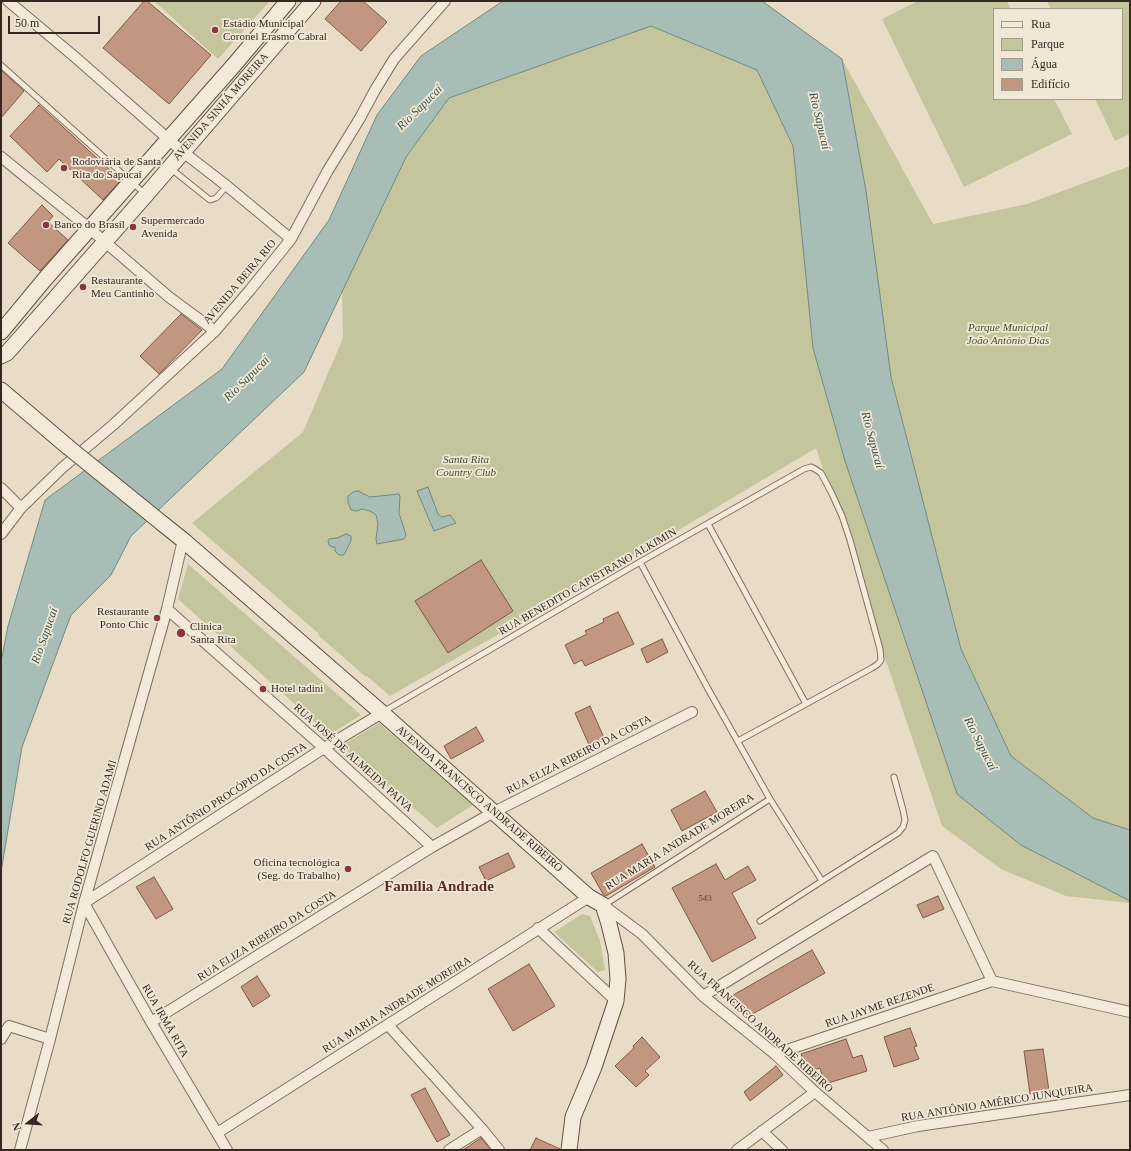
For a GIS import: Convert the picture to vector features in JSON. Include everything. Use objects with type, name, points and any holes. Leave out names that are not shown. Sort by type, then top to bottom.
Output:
[{"type":"main road","name":"AVENIDA SINHÁ MOREIRA","points":[[1,332],[45,279],[234,65],[288,1]]},
{"type":"main road","name":"AVENIDA SINHÁ MOREIRA","points":[[1,356],[7,353],[146,195],[313,1]]},
{"type":"main road","name":"AVENIDA FRANCISCO ANDRADE RIBEIRO","points":[[1,390],[68,447],[184,540],[589,897],[603,905]]},
{"type":"main road","points":[[569,1150],[573,1117],[594,1067],[616,1002],[618,979],[616,953],[603,905]]},
{"type":"street","points":[[8,1],[75,57],[183,152],[291,239]]},
{"type":"street","name":"AVENIDA BEIRA RIO","points":[[1,534],[21,508],[62,468],[113,425],[215,331],[291,239],[327,172],[390,65],[445,1]]},
{"type":"street","points":[[234,65],[248,77]]},
{"type":"street","points":[[1,158],[90,229],[169,297],[215,331]]},
{"type":"street","points":[[1,488],[21,508]]},
{"type":"street","name":"RUA RODOLFO GUERINO ADAMI","points":[[20,1150],[84,903],[167,609],[184,540]]},
{"type":"street","name":"RUA JOSÉ DE ALMEIDA PAIVA","points":[[167,609],[324,748],[432,847]]},
{"type":"street","name":"RUA ELIZA RIBEIRO DA COSTA","points":[[151,1022],[432,847],[494,812],[692,712]]},
{"type":"street","name":"RUA ANTÔNIO PROCÓPIO DA COSTA","points":[[84,903],[324,748],[382,713]]},
{"type":"street","points":[[703,996],[933,856],[992,981],[1130,1012]]},
{"type":"street","name":"RUA MARIA ANDRADE MOREIRA","points":[[217,1133],[589,897]]},
{"type":"street","name":"RUA IRMÃ RITA","points":[[84,903],[151,1022],[227,1150]]},
{"type":"street","name":"RUA FRANCISCO ANDRADE RIBEIRO","points":[[603,905],[642,934],[703,996],[776,1054],[815,1092],[883,1150]]},
{"type":"street","points":[[538,928],[616,1002]]},
{"type":"street","name":"RUA JAYME REZENDE","points":[[776,1054],[992,981]]},
{"type":"street","points":[[388,1025],[482,1129],[499,1150]]},
{"type":"street","points":[[1,1039],[9,1026],[50,1039]]},
{"type":"street","points":[[737,1150],[815,1092]]},
{"type":"street","name":"RUA ANTÔNIO AMÉRICO JUNQUEIRA","points":[[868,1137],[918,1126],[1130,1095]]},
{"type":"street","points":[[449,1150],[482,1129]]},
{"type":"street","points":[[762,1131],[782,1150]]},
{"type":"lane","points":[[1,65],[146,195]]},
{"type":"lane","points":[[169,168],[210,200],[216,198],[227,186]]},
{"type":"lane","name":"RUA BENEDITO CAPISTRANO ALKIMIN","points":[[382,713],[640,562],[804,468],[810,467],[821,473],[837,505],[850,540],[881,654],[881,660],[878,664],[806,704]]},
{"type":"lane","points":[[708,524],[806,704],[738,741]]},
{"type":"lane","points":[[640,562],[770,799],[822,881]]},
{"type":"lane","points":[[760,921],[898,833],[903,827],[905,820],[904,810],[894,777]]},
{"type":"lane","name":"RUA MARIA ANDRADE MOREIRA","points":[[603,905],[770,799]]},
{"type":"green space","name":"Estádio Municipal Coronel Erasmo Cabral","points":[[154,1],[270,1],[218,59]]},
{"type":"green space","points":[[918,1],[1007,1],[1010,8],[993,8],[993,100],[1055,100],[1072,134],[964,187],[882,19]]},
{"type":"green space","points":[[1047,1],[1130,1],[1130,134],[1115,141],[1095,100],[1123,100],[1123,8],[1050,8]]},
{"type":"green space","name":"Santa Rita Country Club","points":[[651,26],[757,70],[793,146],[813,348],[845,461],[957,794],[1130,901],[1130,903],[1066,896],[1001,869],[942,826],[816,448],[627,561],[390,696],[367,676],[366,677],[192,523],[303,432],[343,338],[342,289],[406,157],[449,98]]},
{"type":"green space","name":"Parque Municipal João Antônio Dias","points":[[842,59],[933,224],[1027,204],[1130,166],[1130,830],[1093,818],[1011,756],[961,649],[891,377],[866,191]]},
{"type":"green space","points":[[188,564],[361,715],[329,735],[178,599]]},
{"type":"green space","points":[[379,723],[473,805],[437,828],[341,746]]},
{"type":"green space","points":[[582,914],[590,916],[600,941],[605,970],[598,972],[554,932]]},
{"type":"water","name":"Rio Sapucaí","points":[[503,1],[762,1],[842,59],[866,191],[891,377],[961,649],[1011,756],[1093,818],[1130,830],[1130,901],[1021,845],[957,794],[845,461],[813,348],[793,146],[757,70],[651,26],[449,98],[406,157],[304,372],[131,536],[111,575],[71,615],[22,747],[1,872],[1,662],[8,626],[45,500],[222,369],[329,220],[377,115],[421,56]]},
{"type":"water","points":[[428,487],[438,514],[442,517],[450,515],[456,523],[434,531],[417,491]]},
{"type":"water","points":[[358,491],[370,497],[399,494],[399,513],[406,535],[404,539],[377,544],[376,539],[378,523],[376,515],[370,511],[362,509],[357,511],[351,510],[348,502],[348,496],[353,492]]},
{"type":"water","points":[[346,534],[351,536],[351,541],[344,555],[339,555],[335,551],[335,547],[329,545],[328,541],[329,539],[337,538]]},
{"type":"building","points":[[144,1],[147,1],[211,55],[169,104],[103,48]]},
{"type":"building","points":[[341,1],[363,1],[387,22],[361,51],[325,19]]},
{"type":"building","points":[[1,70],[24,91],[1,118]]},
{"type":"building","points":[[39,105],[121,180],[103,200],[59,159],[47,172],[10,136]]},
{"type":"building","points":[[42,205],[53,216],[48,222],[68,240],[40,271],[8,243]]},
{"type":"building","points":[[181,314],[202,330],[159,374],[140,356]]},
{"type":"building","points":[[481,560],[513,611],[448,653],[415,601]]},
{"type":"building","points":[[618,612],[634,644],[585,666],[582,660],[574,664],[565,645],[587,634],[585,631],[604,622],[603,619]]},
{"type":"building","points":[[662,639],[668,652],[647,663],[641,649]]},
{"type":"building","points":[[590,706],[605,740],[590,747],[575,713]]},
{"type":"building","points":[[476,727],[484,741],[451,759],[444,746]]},
{"type":"building","points":[[705,791],[717,812],[682,831],[671,810]]},
{"type":"building","points":[[642,844],[655,867],[606,896],[603,894],[591,873]]},
{"type":"building","points":[[508,853],[515,867],[486,881],[479,867]]},
{"type":"building","points":[[716,864],[725,880],[748,866],[756,880],[732,893],[756,938],[712,962],[672,888]]},
{"type":"building","points":[[154,877],[173,909],[156,919],[136,887]]},
{"type":"building","points":[[938,896],[944,909],[923,918],[917,905]]},
{"type":"building","points":[[812,950],[825,973],[749,1016],[728,998]]},
{"type":"building","points":[[529,964],[555,1006],[513,1031],[488,989]]},
{"type":"building","points":[[257,976],[270,996],[253,1007],[241,987]]},
{"type":"building","points":[[910,1028],[917,1046],[914,1047],[919,1059],[894,1067],[884,1037]]},
{"type":"building","points":[[642,1037],[660,1057],[645,1071],[649,1075],[636,1087],[615,1066],[634,1048],[633,1046]]},
{"type":"building","points":[[846,1039],[853,1058],[862,1055],[867,1071],[825,1084],[820,1068],[807,1072],[801,1054]]},
{"type":"building","points":[[1043,1049],[1049,1091],[1030,1094],[1024,1051]]},
{"type":"building","points":[[776,1066],[783,1075],[750,1101],[744,1092]]},
{"type":"building","points":[[425,1088],[450,1135],[437,1142],[411,1095]]},
{"type":"building","points":[[481,1138],[491,1150],[463,1150]]},
{"type":"building","points":[[536,1138],[560,1149],[560,1150],[530,1150]]},
{"type":"place","name":"Estádio Municipal Coronel Erasmo Cabral","points":[[215,30]]},
{"type":"place","name":"Rodoviária de Santa Rita do Sapucaí","points":[[64,168]]},
{"type":"place","name":"Banco do Brasil","points":[[46,225]]},
{"type":"place","name":"Supermercado Avenida","points":[[133,227]]},
{"type":"place","name":"Restaurante Meu Cantinho","points":[[83,287]]},
{"type":"place","name":"Restaurante Ponto Chic","points":[[157,618]]},
{"type":"place","name":"Clinica Santa Rita","points":[[181,633]]},
{"type":"place","name":"Hotel tadini","points":[[263,689]]},
{"type":"place","name":"Oficina tecnológica (Seg. do Trabalho)","points":[[348,869]]},
{"type":"district","name":"Família Andrade","points":[[439,887]]}]
